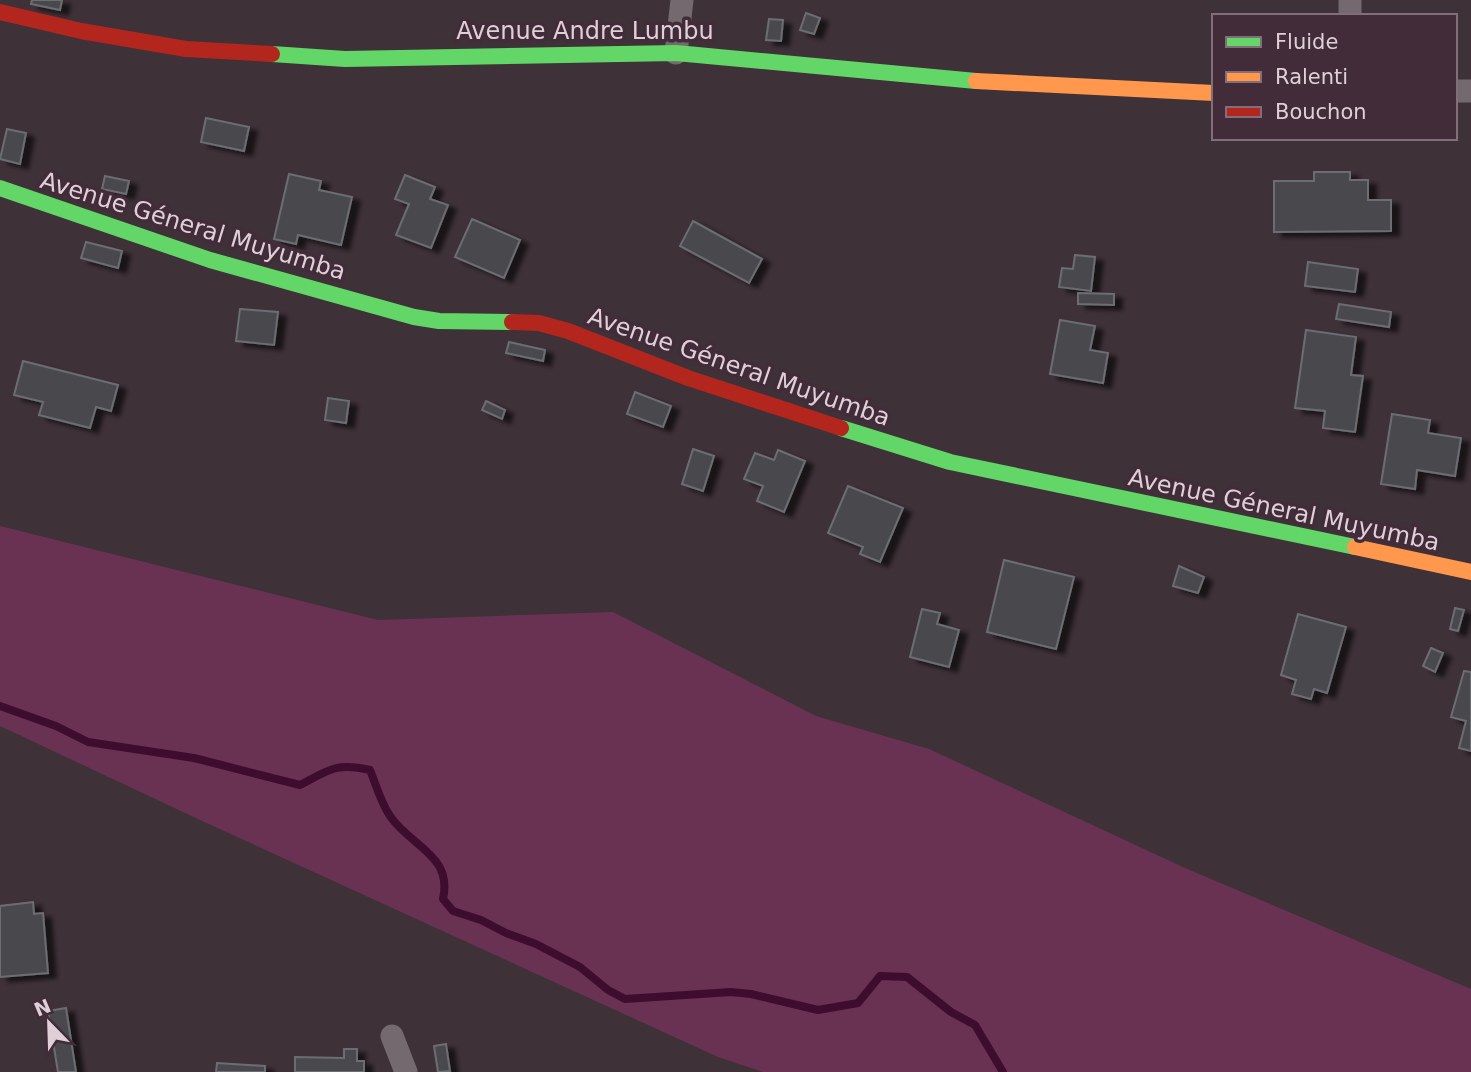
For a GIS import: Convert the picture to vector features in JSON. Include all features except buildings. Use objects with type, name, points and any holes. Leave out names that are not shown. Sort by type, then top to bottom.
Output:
[{"type":"street","points":[[676,53],[682,0]]},
{"type":"street","name":"Avenue Andre Lumbu","points":[[0,12],[186,49],[345,59],[676,53],[955,80],[1212,93]]},
{"type":"street","name":"Avenue Géneral Muyumba","points":[[0,188],[210,260],[414,317],[439,321],[539,323],[568,331],[688,378],[950,462],[1471,572]]},
{"type":"street","points":[[392,1036],[405,1072]]},
{"type":"shaded area","points":[[0,526],[378,620],[613,612],[816,716],[929,749],[1185,868],[1471,989],[1471,1072],[763,1072],[718,1057],[0,726]]},
{"type":"waterway","points":[[0,706],[56,726],[88,742],[194,758],[300,785],[341,767],[370,770],[390,816],[436,861],[442,872],[443,899],[453,911],[536,944],[580,967],[608,990],[625,999],[731,992],[818,1010],[858,1003],[880,976],[907,977],[951,1012],[975,1025],[1003,1072]]},
{"type":"traffic: fast","points":[[272,54],[345,59],[676,53],[976,81]]},
{"type":"traffic: fast","points":[[0,188],[210,260],[414,317],[439,321],[512,322]]},
{"type":"traffic: fast","points":[[841,428],[950,462],[1355,547]]},
{"type":"traffic: slow","points":[[976,81],[1212,93]]},
{"type":"traffic: slow","points":[[1355,547],[1471,572]]},
{"type":"traffic: jam","points":[[0,12],[81,31],[186,49],[272,54]]},
{"type":"traffic: jam","points":[[512,322],[539,323],[568,331],[688,378],[841,428]]}]
